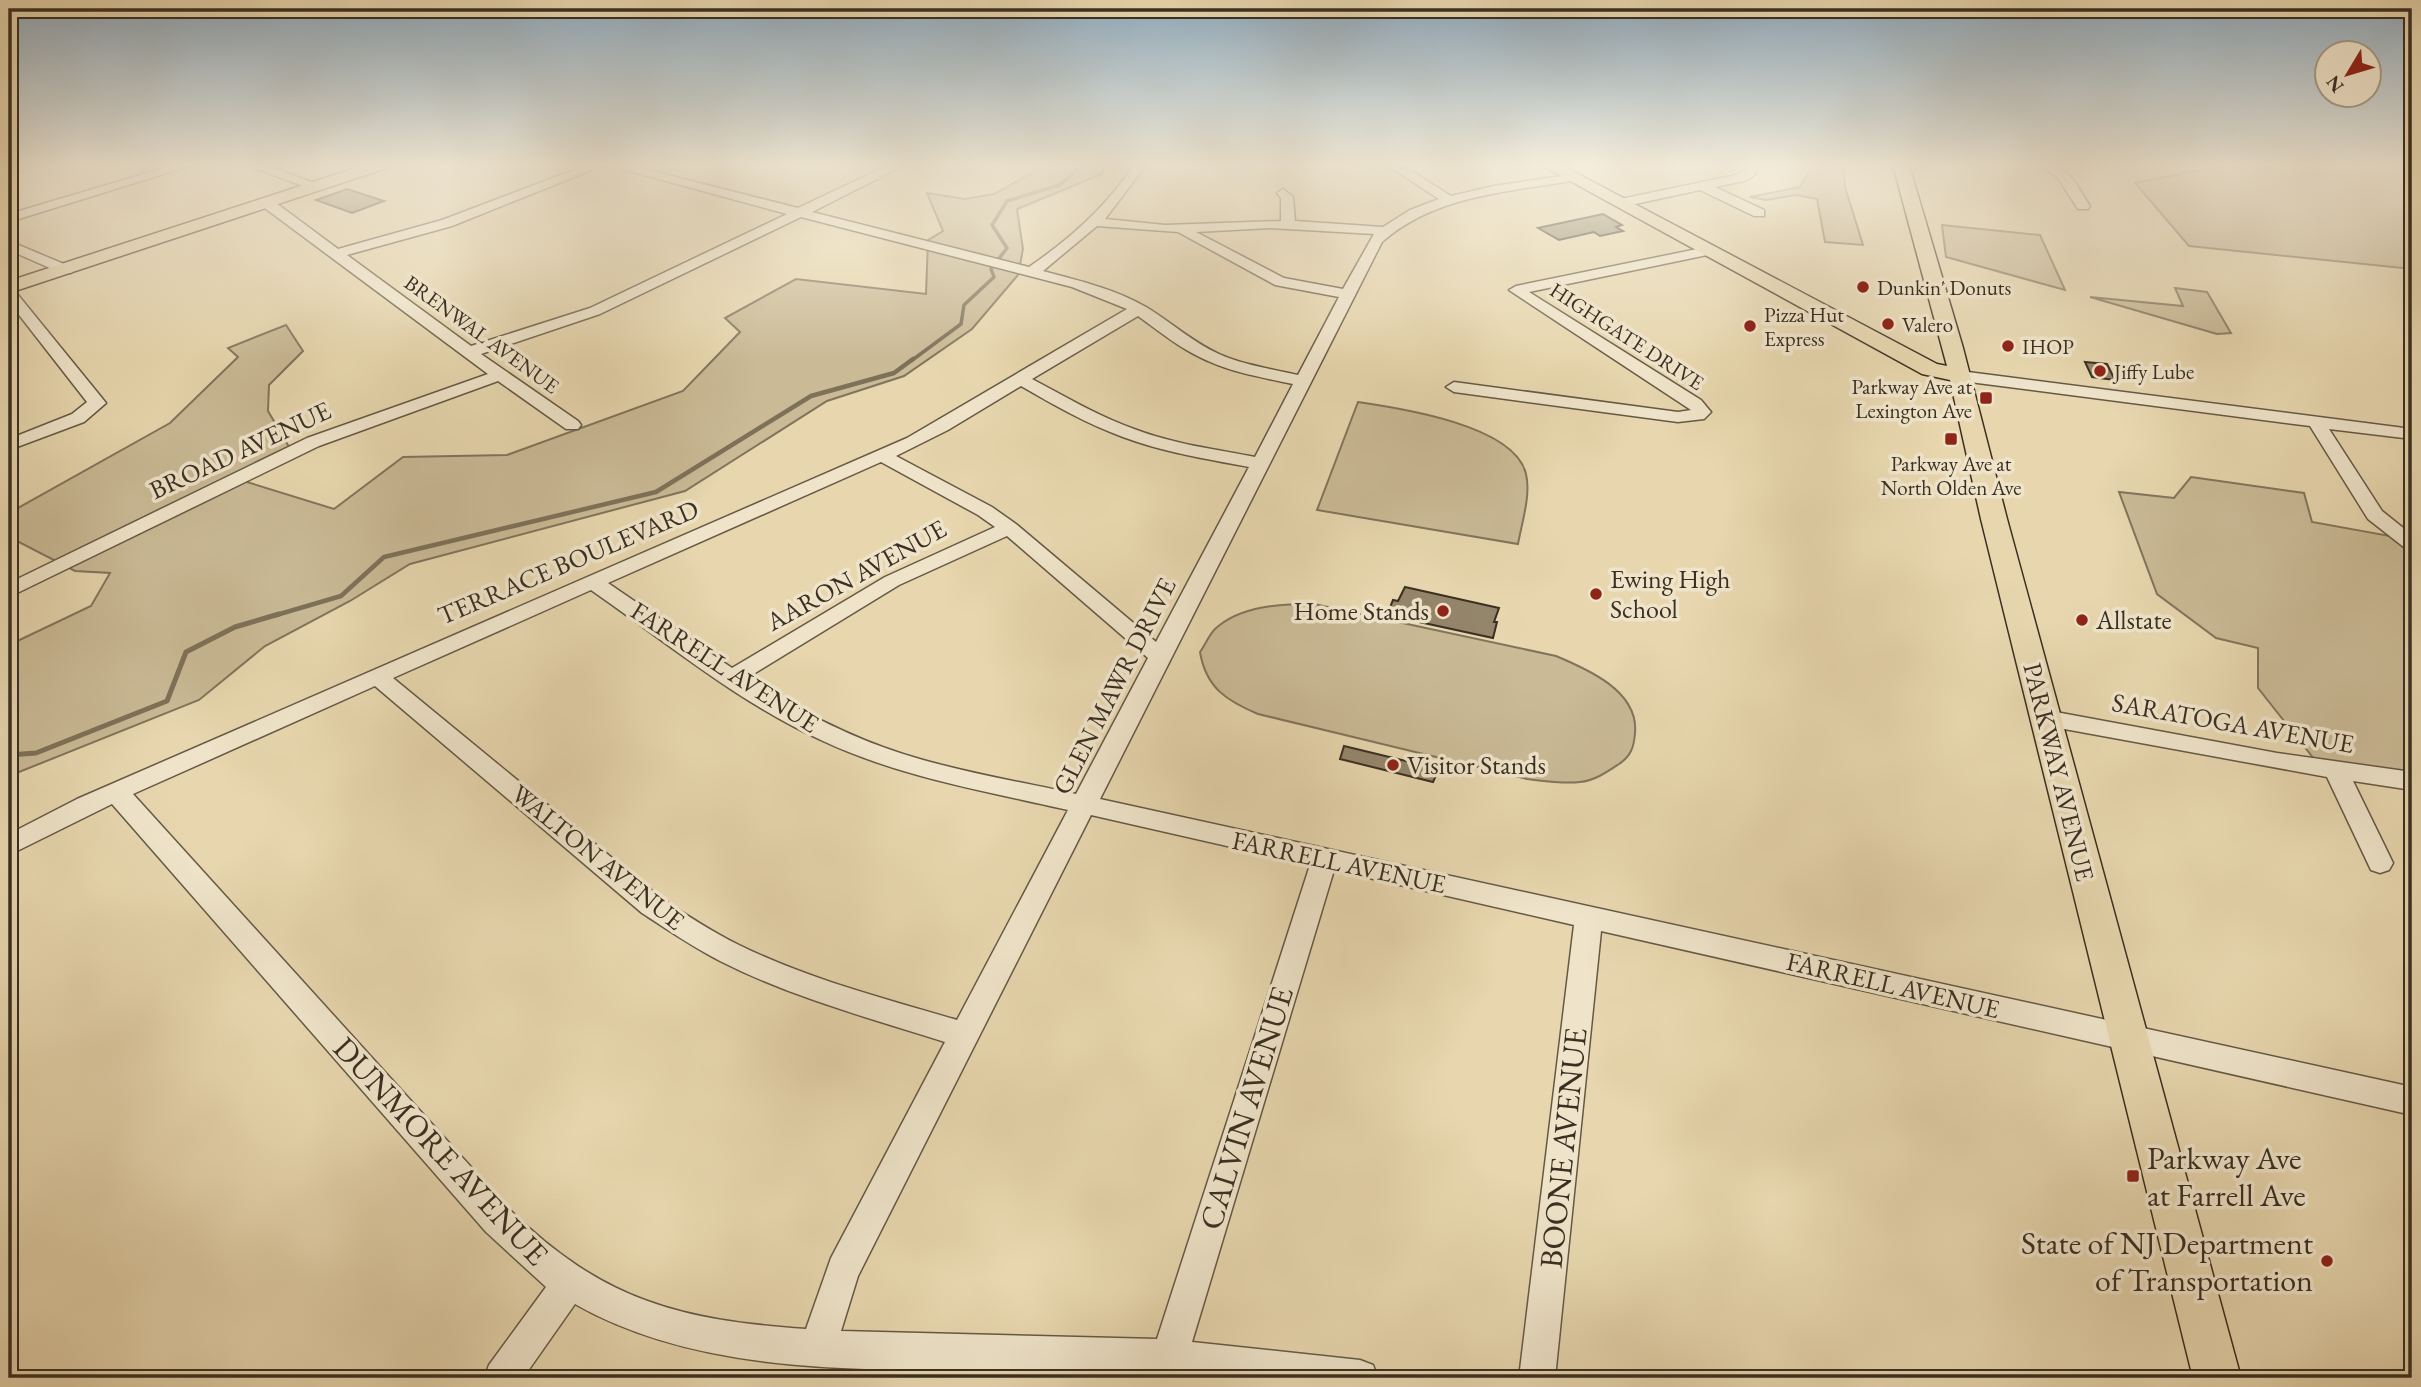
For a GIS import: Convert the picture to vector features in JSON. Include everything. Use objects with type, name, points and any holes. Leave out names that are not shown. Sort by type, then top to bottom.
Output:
[{"type":"main road","points":[[9,287],[187,230]]},
{"type":"main road","points":[[1668,230],[1930,369],[1960,376]]},
{"type":"main road","name":"PARKWAY AVENUE","points":[[1920,230],[1960,376],[2045,718],[2217,1378]]},
{"type":"street","name":"BRENWAL AVENUE","points":[[303,230],[572,425]]},
{"type":"street","points":[[336,254],[422,230]]},
{"type":"street","points":[[470,352],[595,311],[763,230]]},
{"type":"street","points":[[869,230],[1101,292],[1139,309],[1214,358],[1251,370],[1303,381]]},
{"type":"street","points":[[1032,272],[1071,245],[1086,230]]},
{"type":"street","points":[[1183,230],[1280,282],[1347,294]]},
{"type":"street","points":[[1367,230],[1384,231]]},
{"type":"street","name":"GLEN MAWR DRIVE","points":[[820,1349],[827,1315],[843,1270],[1347,294],[1376,240],[1384,231]]},
{"type":"street","points":[[9,245],[66,270]]},
{"type":"street","name":"HIGHGATE DRIVE","points":[[1454,387],[1678,417],[1698,415],[1702,412],[1695,404],[1516,290],[1707,251]]},
{"type":"street","points":[[9,293],[96,401],[94,408],[78,418],[9,445]]},
{"type":"street","name":"TERRACE BOULEVARD","points":[[9,845],[116,792],[883,456],[948,425],[1096,331],[1139,309]]},
{"type":"street","name":"BROAD AVENUE","points":[[9,591],[313,442],[500,375]]},
{"type":"street","points":[[1960,376],[2412,434]]},
{"type":"street","points":[[1020,379],[1090,417],[1132,435],[1183,449],[1260,463]]},
{"type":"street","points":[[2316,422],[2375,515],[2412,544]]},
{"type":"street","points":[[883,456],[985,511],[1009,528],[1160,657]]},
{"type":"street","name":"AARON AVENUE","points":[[733,677],[883,586],[943,556],[1009,528]]},
{"type":"street","name":"FARRELL AVENUE","points":[[593,582],[779,708],[867,751],[948,776],[2412,1101]]},
{"type":"street","name":"WALTON AVENUE","points":[[377,676],[652,906],[690,931],[732,954],[796,982],[965,1035]]},
{"type":"street","name":"SARATOGA AVENUE","points":[[2045,718],[2412,781]]},
{"type":"street","points":[[2336,770],[2380,863]]},
{"type":"street","name":"DUNMORE AVENUE","points":[[116,792],[498,1221],[533,1256],[569,1283],[634,1314],[686,1330],[748,1342],[820,1349],[1099,1354],[1360,1378]]},
{"type":"street","name":"CALVIN AVENUE","points":[[1168,1359],[1325,858]]},
{"type":"street","name":"BOONE AVENUE","points":[[1537,1378],[1589,917]]},
{"type":"street","points":[[502,1378],[569,1283]]},
{"type":"shaded area","points":[[1020,230],[1023,249],[1018,275],[972,329],[904,376],[827,401],[685,491],[410,564],[350,601],[265,646],[199,700],[9,776],[9,645],[91,606],[110,573],[75,571],[9,537],[9,513],[170,423],[238,357],[228,348],[286,325],[303,351],[269,385],[268,411],[292,452],[234,478],[334,509],[403,457],[507,455],[683,391],[740,332],[725,318],[796,279],[926,294],[928,240],[943,231]]},
{"type":"shaded area","points":[[1823,230],[1858,230],[1863,245],[1825,242]]},
{"type":"shaded area","points":[[1943,230],[1988,230],[2040,235],[2065,290],[1946,257]]},
{"type":"shaded area","points":[[2175,230],[2412,230],[2412,269],[2189,246]]},
{"type":"shaded area","points":[[2175,288],[2207,292],[2231,333],[2217,334],[2090,297],[2183,306]]},
{"type":"shaded area","points":[[1358,402],[1426,414],[1453,422],[1479,431],[1501,443],[1517,457],[1527,482],[1518,544],[1317,510]]},
{"type":"shaded area","points":[[2191,477],[2304,493],[2312,522],[2412,540],[2412,784],[2318,764],[2258,688],[2258,648],[2216,638],[2157,594],[2119,492],[2174,498]]},
{"type":"shaded area","points":[[1314,604],[1556,656],[1568,661],[1609,684],[1629,705],[1634,718],[1635,733],[1631,751],[1619,764],[1590,780],[1567,783],[1527,779],[1258,714],[1228,698],[1213,684],[1207,675],[1200,652],[1215,629],[1225,621],[1262,608]]},
{"type":"building","points":[[1541,230],[1623,231],[1600,236],[1594,232],[1559,240]]},
{"type":"building","name":"Jiffy Lube","points":[[2085,362],[2107,364],[2115,380],[2092,377]]},
{"type":"building","name":"Home Stands","points":[[1405,587],[1499,608],[1494,622],[1497,622],[1493,638],[1387,615],[1393,600],[1398,601]]},
{"type":"building","name":"Visitor Stands","points":[[1344,746],[1439,769],[1433,782],[1340,759]]},
{"type":"waterway","points":[[911,361],[961,324],[964,305],[994,277],[991,269],[1007,248],[995,230]]},
{"type":"waterway","points":[[273,616],[341,596],[384,557],[656,492],[811,396],[894,373],[913,359]]},
{"type":"waterway","points":[[9,755],[36,753],[167,701],[186,652],[235,627],[279,614]]},
{"type":"place","name":"Dunkin' Donuts","points":[[1863,287]]},
{"type":"place","name":"Valero","points":[[1888,324]]},
{"type":"place","name":"Pizza Hut Express","points":[[1750,326]]},
{"type":"place","name":"IHOP","points":[[2008,346]]},
{"type":"place","name":"Jiffy Lube","points":[[2100,371]]},
{"type":"place","name":"Parkway Ave at Lexington Ave","points":[[1986,398]]},
{"type":"place","name":"Parkway Ave at North Olden Ave","points":[[1951,439]]},
{"type":"place","name":"Ewing High School","points":[[1596,594]]},
{"type":"place","name":"Home Stands","points":[[1443,611]]},
{"type":"place","name":"Allstate","points":[[2082,620]]},
{"type":"place","name":"Visitor Stands","points":[[1393,765]]},
{"type":"place","name":"Parkway Ave at Farrell Ave","points":[[2133,1176]]},
{"type":"place","name":"State of NJ Department of Transportation","points":[[2327,1261]]}]
